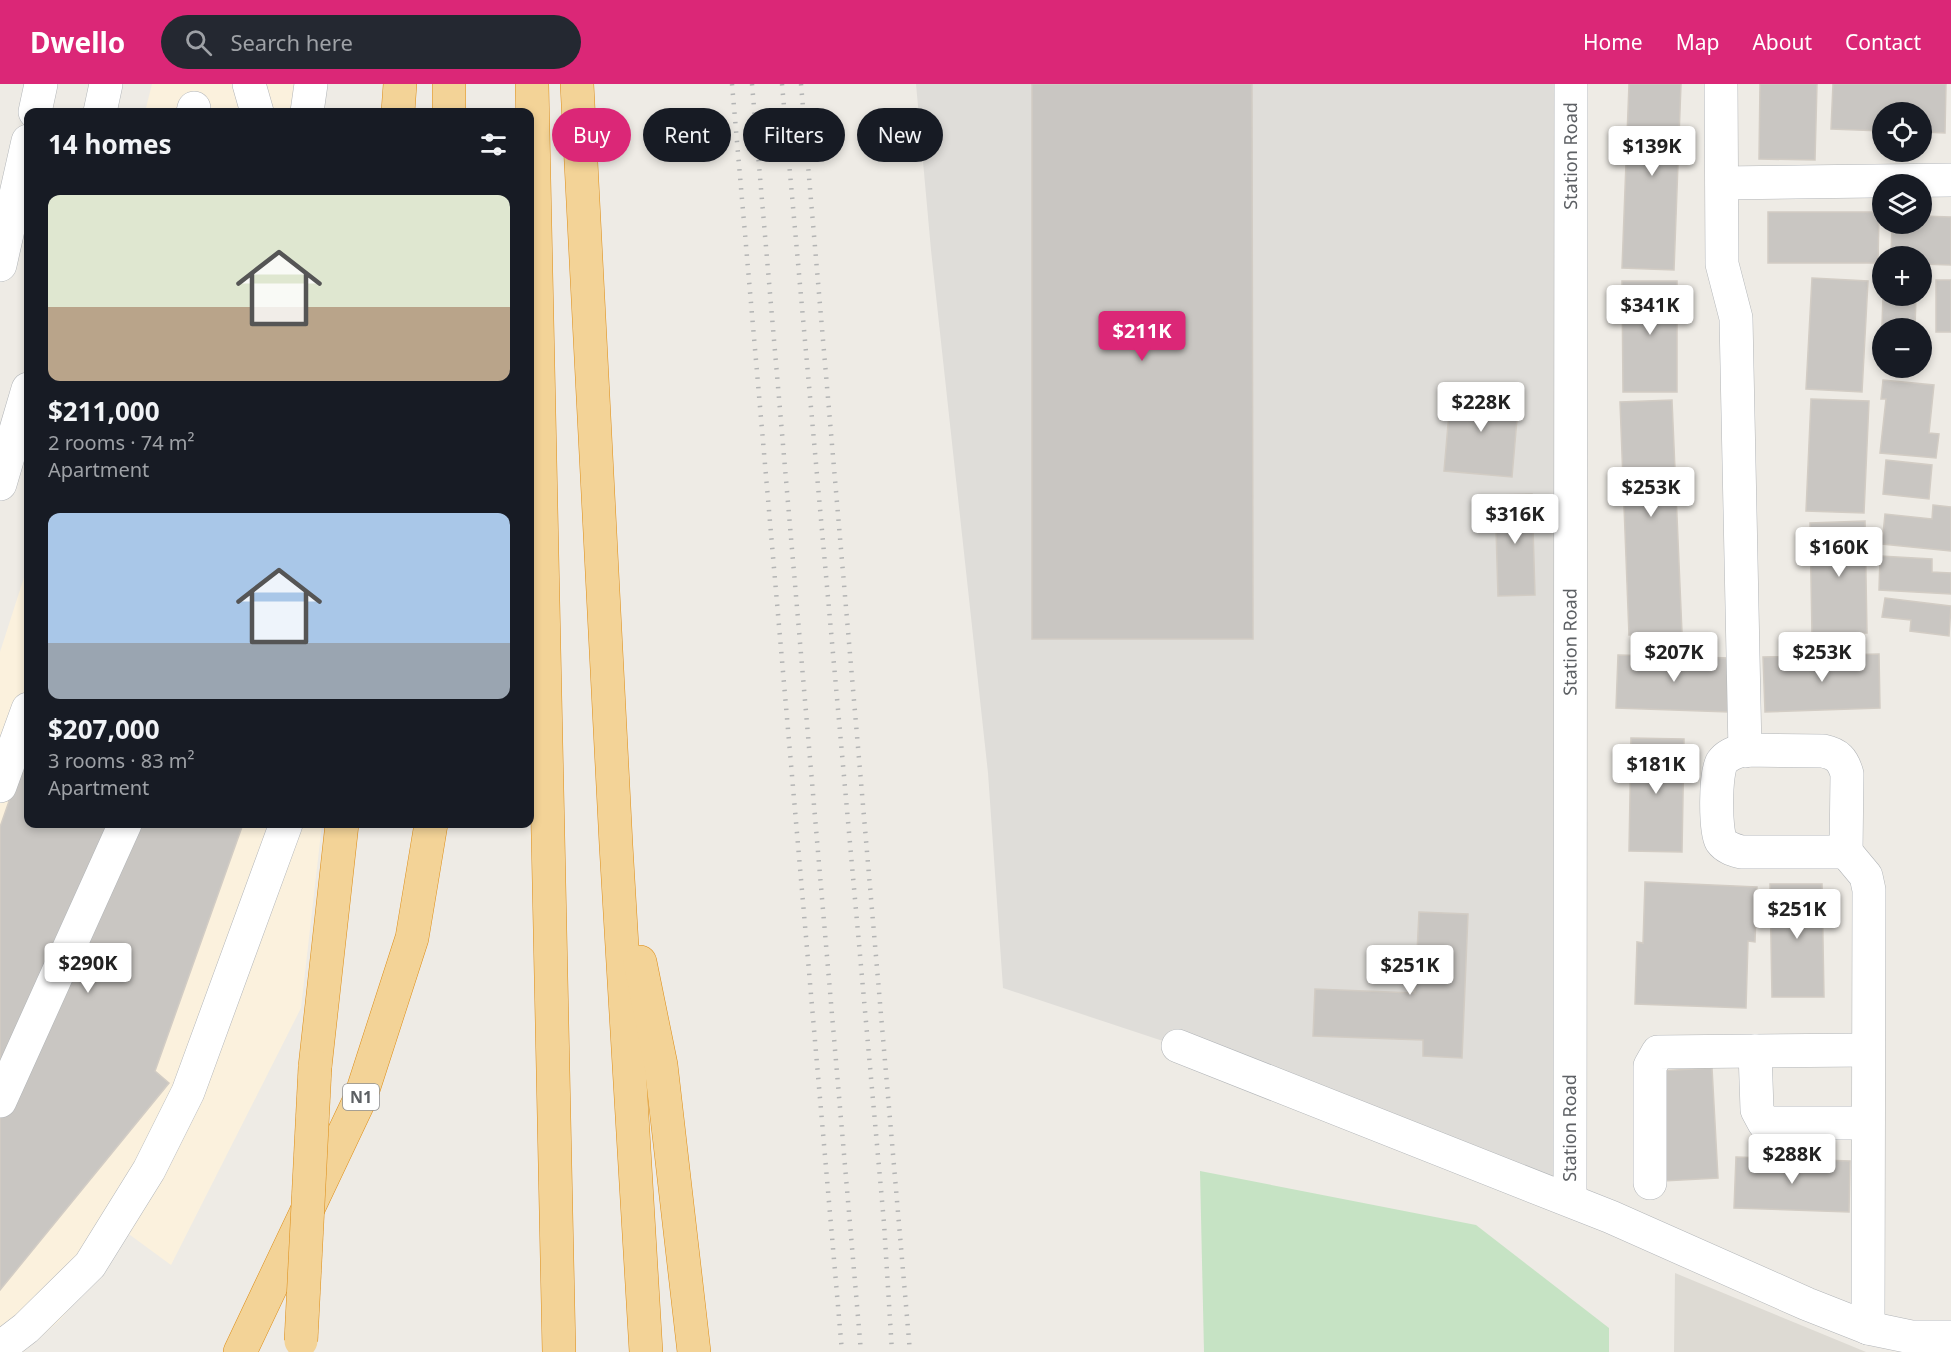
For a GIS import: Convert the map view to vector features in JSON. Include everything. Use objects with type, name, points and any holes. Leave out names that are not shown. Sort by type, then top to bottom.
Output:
[{"type":"highway","points":[[398,108],[399,84]]},
{"type":"highway","points":[[449,84],[449,108]]},
{"type":"highway","points":[[532,84],[533,108]]},
{"type":"highway","points":[[577,84],[616,845],[646,1352]]},
{"type":"highway","points":[[534,178],[559,1352]]},
{"type":"highway","points":[[301,1352],[315,1067],[342,828]]},
{"type":"highway","name":"N1","points":[[240,1352],[360,1099],[412,938],[429,828]]},
{"type":"highway","points":[[616,845],[661,1065],[694,1352]]},
{"type":"street","points":[[36,108],[41,84]]},
{"type":"street","points":[[101,108],[106,84]]},
{"type":"street","points":[[249,84],[256,108]]},
{"type":"street","points":[[308,108],[311,84]]},
{"type":"street","name":"Station Road","points":[[1569,1200],[1571,84]]},
{"type":"street","points":[[1721,84],[1722,264],[1736,318],[1746,751]]},
{"type":"street","points":[[0,265],[24,159]]},
{"type":"street","points":[[1722,183],[1951,180]]},
{"type":"street","points":[[0,484],[24,403]]},
{"type":"street","points":[[0,786],[24,720]]},
{"type":"street","points":[[1846,852],[1741,852],[1730,849],[1720,840],[1718,828],[1718,774],[1721,762],[1730,754],[1746,751],[1823,751],[1835,754],[1844,763],[1847,774],[1846,852],[1866,876],[1869,890],[1868,1123],[1871,1337]]},
{"type":"street","points":[[0,1101],[123,828]]},
{"type":"street","points":[[0,1348],[26,1328],[90,1265],[149,1170],[188,1092],[285,828]]},
{"type":"street","name":"Station Road","points":[[1178,1046],[1569,1200],[1871,1337],[1951,1336]]},
{"type":"street","points":[[1650,1183],[1652,1058],[1658,1052],[1666,1050],[1868,1050]]},
{"type":"street","points":[[1755,1051],[1757,1110],[1764,1123],[1868,1123]]},
{"type":"shaded area","points":[[152,84],[324,84],[325,108],[146,108]]},
{"type":"shaded area","points":[[916,84],[1571,84],[1570,1200],[1178,1046],[1003,988],[988,773],[923,162],[943,162],[943,108],[918,108]]},
{"type":"shaded area","points":[[24,577],[24,828],[322,828],[301,1008],[171,1265],[126,1232],[84,1292],[59,1321],[23,1352],[0,1352],[0,652]]},
{"type":"shaded area","points":[[1675,1273],[1803,1326],[1866,1352],[1674,1352]]},
{"type":"green space","points":[[1200,1171],[1476,1225],[1609,1328],[1609,1352],[1204,1352]]},
{"type":"building","points":[[1032,84],[1252,84],[1253,639],[1032,639]]},
{"type":"building","points":[[1629,84],[1681,84],[1674,270],[1622,268]]},
{"type":"building","points":[[1760,84],[1817,84],[1815,160],[1759,159]]},
{"type":"building","points":[[1833,84],[1946,84],[1945,133],[1932,132],[1932,102],[1872,102],[1872,131],[1831,129]]},
{"type":"building","points":[[1768,212],[1872,212],[1872,234],[1879,234],[1878,246],[1872,246],[1872,263],[1768,263]]},
{"type":"building","points":[[1932,216],[1951,217],[1951,265],[1932,264],[1932,246],[1891,246],[1892,234],[1932,234]]},
{"type":"building","points":[[1812,278],[1868,281],[1862,392],[1806,389]]},
{"type":"building","points":[[1936,280],[1951,280],[1951,332],[1936,332]]},
{"type":"building","points":[[1622,281],[1677,281],[1677,392],[1623,392]]},
{"type":"building","points":[[1883,306],[1916,306],[1915,318],[1882,318]]},
{"type":"building","points":[[1883,380],[1934,385],[1929,433],[1939,434],[1936,458],[1880,453],[1886,399],[1881,399]]},
{"type":"building","points":[[1451,390],[1519,396],[1512,477],[1444,471]]},
{"type":"building","points":[[1811,399],[1869,401],[1864,513],[1806,511]]},
{"type":"building","points":[[1672,400],[1682,633],[1629,635],[1620,402]]},
{"type":"building","points":[[1886,460],[1932,465],[1929,499],[1883,494]]},
{"type":"building","points":[[1532,494],[1535,595],[1498,596],[1495,495]]},
{"type":"building","points":[[1933,505],[1951,507],[1951,551],[1882,544],[1885,514],[1932,519]]},
{"type":"building","points":[[1865,521],[1867,633],[1812,634],[1810,523]]},
{"type":"building","points":[[1880,556],[1932,559],[1932,572],[1951,573],[1951,594],[1879,590]]},
{"type":"building","points":[[1885,598],[1951,606],[1949,636],[1910,631],[1911,620],[1882,617]]},
{"type":"building","points":[[1879,654],[1880,708],[1765,712],[1763,657]]},
{"type":"building","points":[[1618,655],[1731,658],[1729,712],[1616,708]]},
{"type":"building","points":[[1631,738],[1684,739],[1682,852],[1629,851]]},
{"type":"building","points":[[24,758],[24,828],[242,828],[155,1071],[169,1083],[0,1290],[0,827]]},
{"type":"building","points":[[1645,882],[1757,887],[1755,942],[1748,941],[1746,1008],[1635,1004],[1637,942],[1643,943]]},
{"type":"building","points":[[1770,884],[1822,884],[1824,997],[1772,997]]},
{"type":"building","points":[[1419,912],[1468,914],[1462,1058],[1423,1056],[1423,1040],[1313,1036],[1315,989],[1415,993]]},
{"type":"building","points":[[1712,1068],[1718,1178],[1663,1181],[1657,1071]]},
{"type":"building","points":[[1736,1157],[1850,1161],[1849,1212],[1734,1208]]},
{"type":"railway","points":[[732,84],[842,1352]]},
{"type":"railway","points":[[752,84],[861,1352]]},
{"type":"railway","points":[[782,84],[884,1223],[892,1352]]},
{"type":"railway","points":[[801,84],[910,1352]]}]
